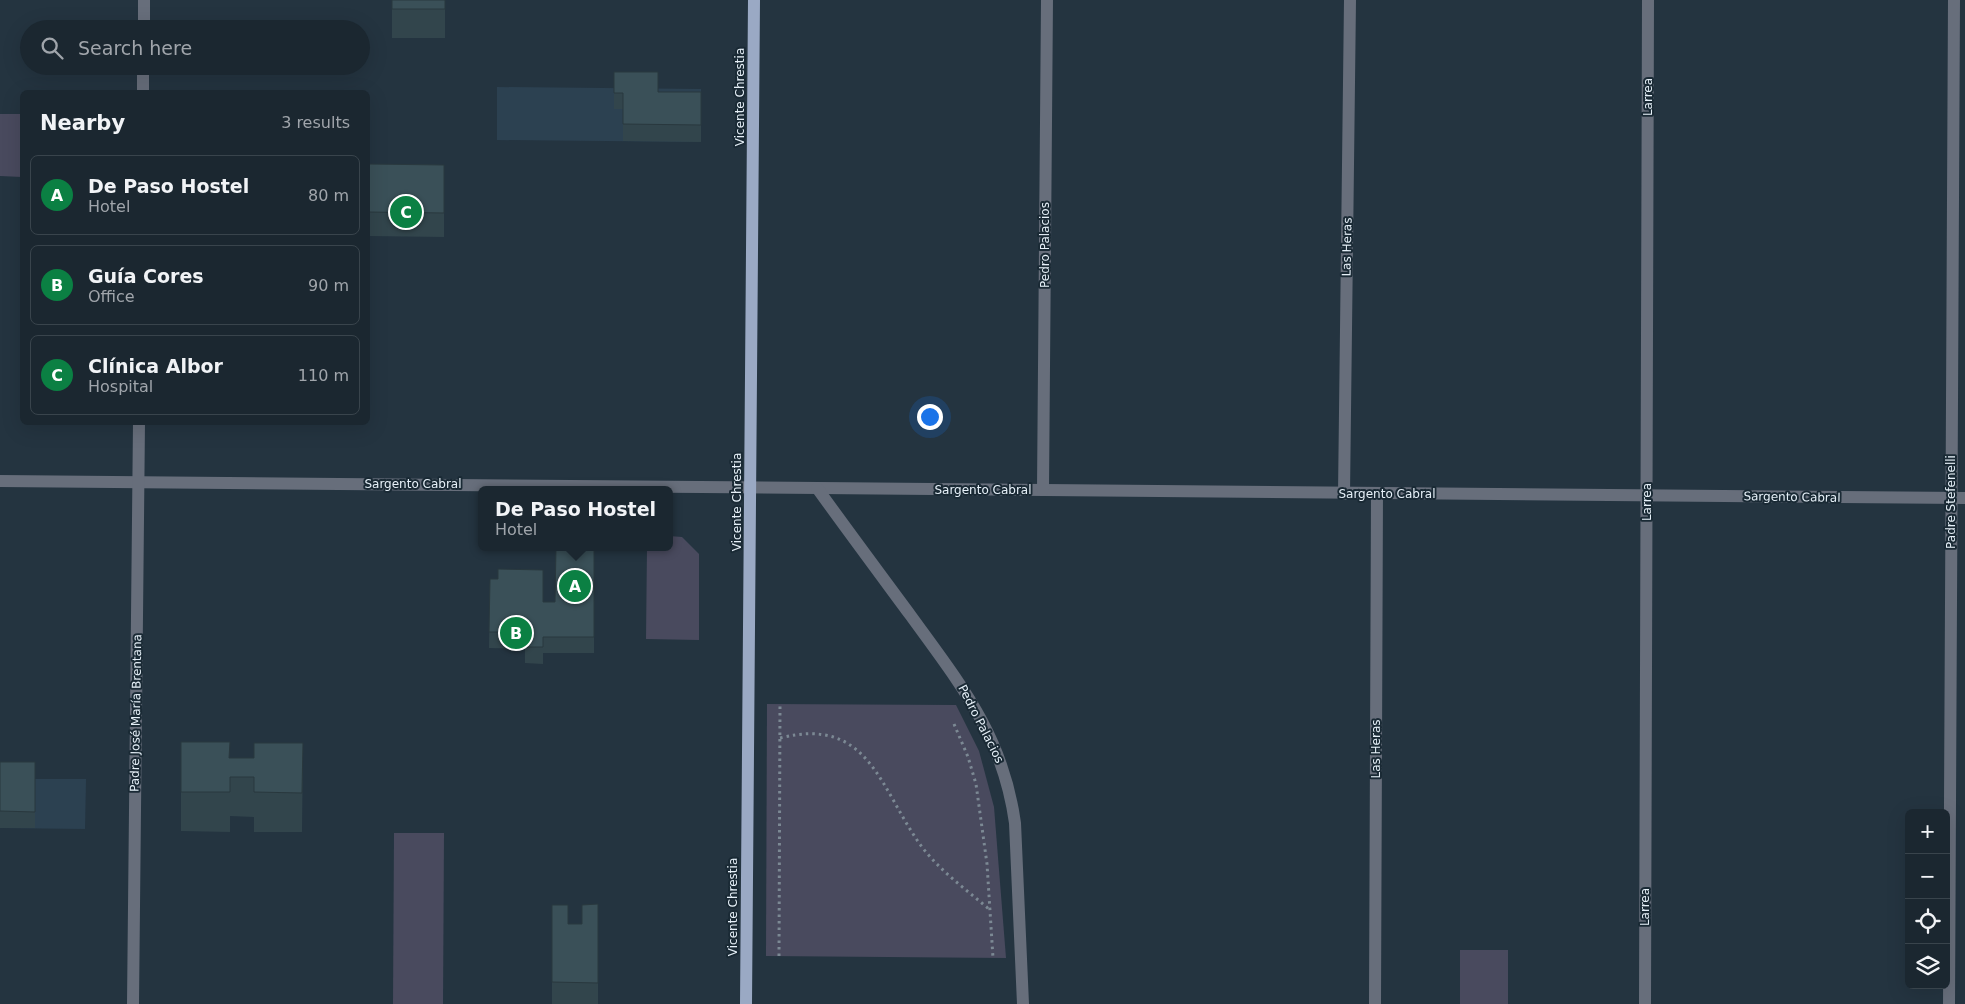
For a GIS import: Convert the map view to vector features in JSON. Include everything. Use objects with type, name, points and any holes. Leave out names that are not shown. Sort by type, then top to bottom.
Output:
[{"type":"main road","name":"Vicente Chrestia","points":[[746,1004],[754,0]]},
{"type":"street","points":[[144,0],[144,20]]},
{"type":"street","name":"Pedro Palacios","points":[[1043,490],[1047,0]]},
{"type":"street","name":"Las Heras","points":[[1344,494],[1350,0]]},
{"type":"street","name":"Larrea","points":[[1645,1004],[1648,0]]},
{"type":"street","name":"Padre Stefenelli","points":[[1950,1004],[1954,0]]},
{"type":"street","points":[[143,75],[143,90]]},
{"type":"street","name":"Padre José María Brentana","points":[[133,1004],[139,425]]},
{"type":"street","name":"Sargento Cabral","points":[[0,481],[629,486]]},
{"type":"street","name":"Sargento Cabral","points":[[673,486],[1344,494],[1965,498]]},
{"type":"street","name":"Pedro Palacios","points":[[817,488],[957,677],[979,714],[1004,769],[1011,794],[1015,823],[1023,1004]]},
{"type":"street","name":"Las Heras","points":[[1375,1004],[1377,494]]},
{"type":"path","points":[[779,956],[780,704]]},
{"type":"path","points":[[953,722],[968,757],[976,784],[987,864],[993,958]]},
{"type":"path","points":[[780,738],[797,733],[827,734],[855,748],[881,778],[922,846],[935,863],[990,910]]},
{"type":"shaded area","points":[[497,87],[701,89],[701,142],[497,140]]},
{"type":"shaded area","points":[[0,114],[20,114],[20,177],[0,176]]},
{"type":"shaded area","points":[[673,536],[682,537],[699,554],[699,640],[646,639],[647,551],[673,551]]},
{"type":"shaded area","points":[[767,704],[956,705],[979,751],[994,807],[1006,958],[766,956]]},
{"type":"shaded area","points":[[35,779],[86,779],[85,829],[0,828]]},
{"type":"shaded area","points":[[394,833],[444,833],[443,1004],[393,1004]]},
{"type":"shaded area","points":[[1460,950],[1508,950],[1508,1004],[1460,1004]]},
{"type":"building","points":[[392,0],[445,0],[445,9],[392,9]]},
{"type":"building","points":[[614,72],[658,72],[658,92],[701,92],[701,125],[623,124],[623,93],[614,93]]},
{"type":"building","points":[[370,164],[444,165],[444,213],[370,212]]},
{"type":"building","points":[[556,551],[594,551],[594,637],[543,637],[543,647],[525,647],[525,632],[489,632],[490,579],[498,579],[498,569],[543,570],[543,602],[555,602]]},
{"type":"building","points":[[181,742],[230,742],[229,758],[254,758],[254,743],[303,743],[302,793],[254,792],[254,777],[230,777],[230,792],[181,792]]},
{"type":"building","points":[[0,762],[35,762],[35,812],[0,811]]},
{"type":"building","points":[[598,904],[598,983],[552,982],[552,905],[568,905],[568,924],[582,924],[582,905]]},
{"type":"place","name":"Clínica Albor","points":[[406,212]]},
{"type":"place","name":"De Paso Hostel","points":[[575,586]]},
{"type":"place","name":"Guía Cores","points":[[516,633]]}]
